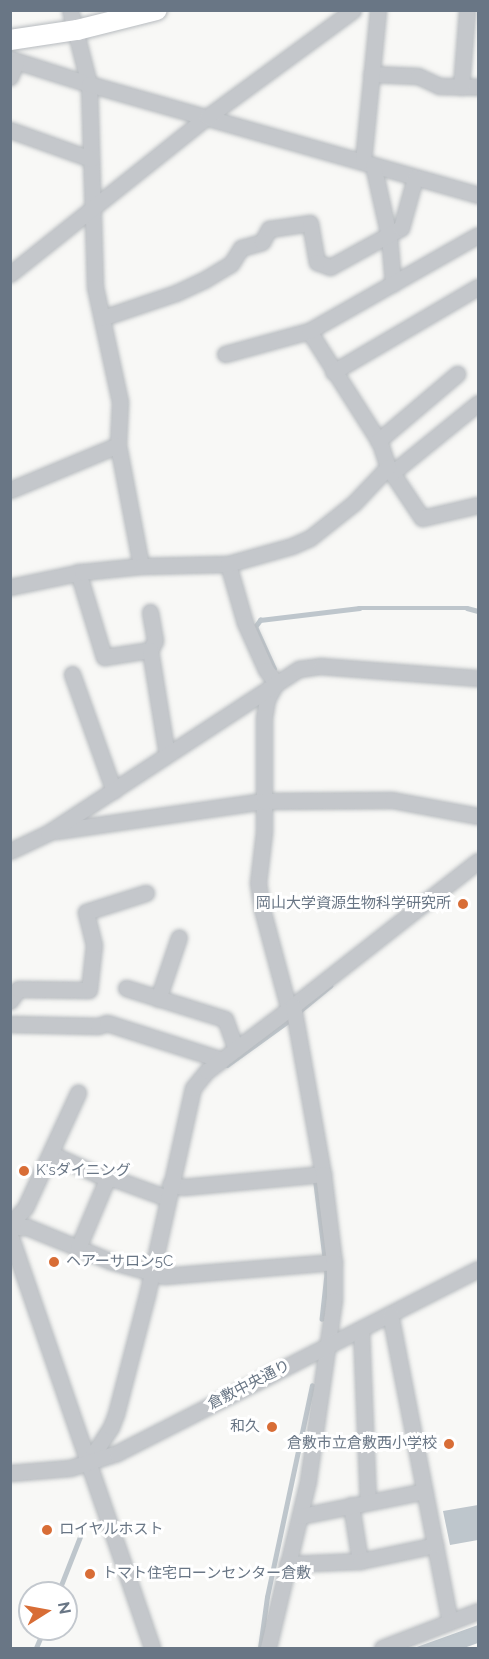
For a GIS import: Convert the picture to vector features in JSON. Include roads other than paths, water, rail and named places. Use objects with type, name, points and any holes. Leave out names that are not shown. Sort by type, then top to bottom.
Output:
[{"type":"main road","points":[[10,40],[77,30],[157,10]]},
{"type":"street","points":[[70,10],[77,30],[89,84],[94,207],[93,266],[120,402],[118,445],[141,566]]},
{"type":"street","points":[[10,273],[207,117],[353,10]]},
{"type":"street","points":[[378,10],[371,74],[368,163],[389,236],[393,284]]},
{"type":"street","points":[[461,87],[472,34],[467,10]]},
{"type":"street","points":[[10,77],[13,61],[478,195]]},
{"type":"street","points":[[371,74],[418,76],[439,86],[478,87]]},
{"type":"street","points":[[10,130],[92,159]]},
{"type":"street","points":[[102,318],[176,293],[204,280],[231,264],[240,248],[262,242],[269,229],[310,223],[317,262],[330,267],[401,228],[415,178]]},
{"type":"street","points":[[225,354],[309,331],[478,236]]},
{"type":"street","points":[[333,372],[478,286]]},
{"type":"street","points":[[309,331],[378,441],[390,470],[422,518],[478,505]]},
{"type":"street","points":[[378,441],[457,374]]},
{"type":"street","points":[[10,587],[78,572],[141,566],[228,564],[292,546],[310,538],[354,503],[390,470],[478,403]]},
{"type":"street","points":[[10,490],[118,445]]},
{"type":"street","points":[[228,564],[245,623],[266,670],[276,683]]},
{"type":"street","points":[[78,572],[104,657],[150,650]]},
{"type":"street","points":[[150,612],[155,642],[150,650],[167,755]]},
{"type":"street","points":[[10,851],[48,833],[299,669],[321,666],[478,678]]},
{"type":"street","points":[[72,674],[114,791]]},
{"type":"street","points":[[268,1648],[300,1516],[329,1345],[334,1300],[318,1175],[291,1012],[259,892],[259,801],[264,717],[267,699],[276,683]]},
{"type":"street","points":[[48,833],[95,824],[259,801],[392,800],[478,816]]},
{"type":"street","points":[[87,1464],[111,1427],[138,1354],[163,1250],[172,1188],[193,1088],[202,1076],[222,1060],[291,1012],[478,861]]},
{"type":"street","points":[[10,1001],[18,989],[89,990],[94,945],[86,912],[146,893]]},
{"type":"street","points":[[158,999],[179,937]]},
{"type":"street","points":[[126,988],[225,1020],[236,1049]]},
{"type":"street","points":[[10,1024],[98,1026],[106,1023],[222,1060]]},
{"type":"street","points":[[10,1225],[24,1208],[52,1154],[78,1093]]},
{"type":"street","points":[[52,1154],[107,1179],[172,1188],[318,1175]]},
{"type":"street","points":[[78,1248],[107,1179]]},
{"type":"street","points":[[10,1225],[27,1227],[110,1261],[156,1274],[328,1263]]},
{"type":"street","points":[[10,1235],[152,1648]]},
{"type":"street","name":"倉敷中央通り","points":[[10,1473],[87,1464],[117,1453],[478,1269]]},
{"type":"street","points":[[390,1314],[450,1622]]},
{"type":"street","points":[[361,1329],[368,1501]]},
{"type":"street","points":[[300,1516],[425,1491]]},
{"type":"street","points":[[351,1505],[360,1561]]},
{"type":"street","points":[[287,1564],[360,1561],[435,1545]]},
{"type":"street","points":[[382,1648],[478,1611]]},
{"type":"waterway","points":[[274,669],[255,627],[260,620],[359,608],[467,608],[478,611]]},
{"type":"waterway","points":[[297,1013],[330,986]]},
{"type":"waterway","points":[[227,1065],[291,1019]]},
{"type":"waterway","points":[[315,1176],[327,1274],[322,1319]]},
{"type":"waterway","points":[[260,1648],[267,1597],[312,1386]]},
{"type":"waterway","points":[[63,1581],[80,1537]]},
{"type":"waterway","points":[[36,1648],[39,1641]]},
{"type":"place","name":"岡山大学資源生物科学研究所","points":[[463,904]]},
{"type":"place","name":"K'sダイニング","points":[[24,1171]]},
{"type":"place","name":"ヘアーサロン5C","points":[[54,1262]]},
{"type":"place","name":"和久","points":[[272,1427]]},
{"type":"place","name":"倉敷市立倉敷西小学校","points":[[449,1444]]},
{"type":"place","name":"ロイヤルホスト","points":[[47,1530]]},
{"type":"place","name":"トマト住宅ローンセンター倉敷","points":[[90,1574]]}]
